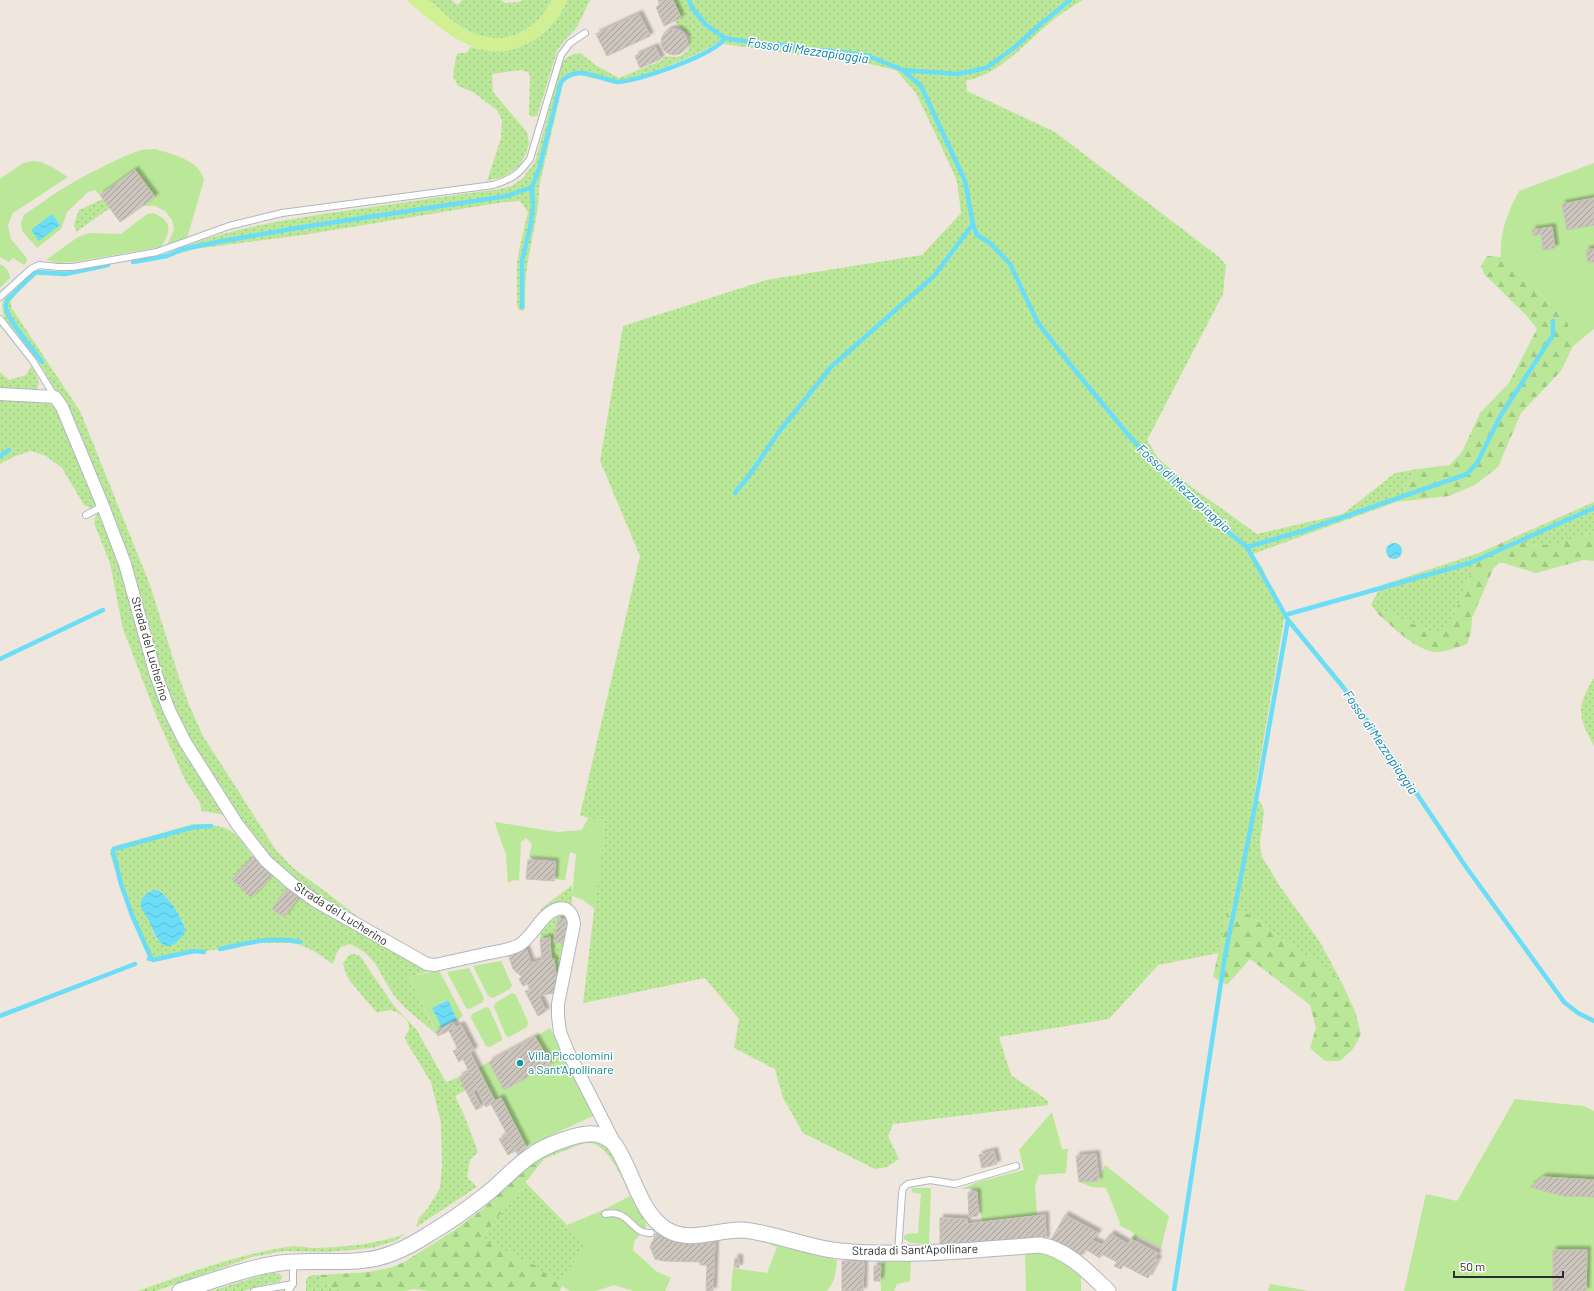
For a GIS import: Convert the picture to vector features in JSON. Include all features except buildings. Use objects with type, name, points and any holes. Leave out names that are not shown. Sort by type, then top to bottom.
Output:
[{"type":"street","points":[[0,394],[55,397]]},
{"type":"street","name":"Strada del Lucherino","points":[[55,397],[62,407],[104,506],[125,564],[155,672],[168,710],[185,742],[237,824],[266,861],[291,883],[314,900],[427,964],[434,964],[514,948],[526,940],[550,912],[557,909],[570,911],[573,916],[574,924],[558,1004],[558,1024],[562,1039],[568,1052],[616,1145]]},
{"type":"street","points":[[180,1291],[272,1264],[293,1262],[355,1261],[384,1256],[414,1243],[455,1217],[485,1195],[535,1152],[563,1141],[589,1134],[605,1137],[616,1145]]},
{"type":"street","name":"Strada di Sant'Apollinare","points":[[616,1145],[652,1218],[667,1230],[677,1235],[689,1236],[720,1231],[742,1230],[771,1235],[827,1249],[869,1253],[934,1252],[1040,1245],[1050,1247],[1063,1253],[1108,1291]]},
{"type":"lane","points":[[0,297],[31,268],[39,265],[73,267],[157,252],[228,226],[282,213],[493,185],[510,180],[523,169],[530,159],[561,55],[570,43],[585,33]]},
{"type":"lane","name":"Strada del Lucherino","points":[[0,319],[33,361],[55,397]]},
{"type":"lane","points":[[86,515],[104,506]]},
{"type":"lane","points":[[898,1252],[902,1194],[904,1188],[908,1184],[930,1180],[955,1184],[1016,1166]]},
{"type":"lane","points":[[605,1214],[613,1212],[622,1215],[629,1219],[638,1230],[644,1234],[651,1233]]},
{"type":"lane","points":[[288,1291],[293,1284],[293,1262]]},
{"type":"lane","points":[[254,1291],[268,1287],[293,1284]]},
{"type":"green space","points":[[406,0],[428,0],[459,26],[473,33],[486,37],[499,38],[512,36],[524,31],[544,13],[552,0],[567,0],[558,17],[550,27],[535,39],[517,48],[499,51],[482,50],[466,44],[435,24]]},
{"type":"green space","points":[[427,0],[451,0],[458,5],[462,0],[501,0],[505,3],[520,2],[522,0],[552,0],[545,12],[536,22],[526,29],[516,35],[505,38],[493,38],[480,36],[467,30],[451,20]]},
{"type":"green space","points":[[567,0],[590,0],[577,27],[557,51],[537,116],[532,117],[529,114],[529,73],[522,70],[492,74],[493,92],[527,132],[529,144],[525,156],[519,166],[506,176],[487,181],[501,138],[502,120],[497,110],[473,92],[458,86],[453,76],[456,57],[458,53],[466,53],[471,47],[486,50],[501,50],[515,48],[528,43],[541,35],[551,25],[560,14]]},
{"type":"green space","points":[[673,0],[1083,0],[1055,18],[1002,64],[979,77],[966,81],[967,91],[1055,132],[1219,257],[1226,265],[1223,294],[1147,440],[1158,458],[1190,486],[1257,534],[1343,514],[1395,473],[1418,469],[1396,502],[1253,554],[1263,569],[1269,585],[1285,614],[1253,802],[1260,801],[1264,811],[1260,843],[1262,857],[1281,888],[1320,942],[1343,985],[1330,971],[1286,942],[1245,912],[1228,909],[1219,953],[1158,965],[1109,1019],[999,1037],[1011,1075],[1047,1100],[1049,1105],[893,1124],[888,1136],[899,1159],[887,1167],[875,1169],[803,1133],[783,1098],[775,1069],[734,1048],[739,1019],[705,978],[583,1003],[605,820],[588,818],[580,815],[640,556],[600,461],[623,326],[766,280],[922,255],[961,213],[957,181],[916,93],[896,70],[848,59],[800,55],[717,43],[699,53],[658,70],[617,84],[580,75],[569,76],[563,83],[539,187],[539,197],[525,282],[525,308],[523,311],[519,310],[517,306],[517,265],[528,212],[520,201],[504,202],[303,235],[195,249],[178,254],[175,251],[194,243],[254,226],[337,212],[495,190],[512,186],[523,178],[535,162],[562,62],[566,58],[580,53],[597,66],[619,78],[663,60],[662,58],[681,56],[689,49],[690,37],[674,21],[681,18]]},
{"type":"green space","points":[[155,149],[177,156],[191,163],[197,167],[204,180],[187,238],[167,245],[174,230],[172,220],[165,211],[155,206],[143,206],[155,197],[135,170],[100,195],[95,190],[88,192],[67,212],[61,229],[37,248],[22,231],[21,223],[24,215],[57,192],[86,175],[125,156],[141,150]]},
{"type":"green space","points":[[33,161],[41,162],[52,167],[68,177],[13,213],[8,225],[11,239],[26,257],[27,261],[24,265],[13,258],[9,262],[0,257],[0,179],[23,163]]},
{"type":"green space","points":[[1594,163],[1594,329],[1573,346],[1567,320],[1501,257],[1501,240],[1505,223],[1519,191]]},
{"type":"green space","points":[[103,199],[110,208],[76,232],[74,224],[79,210]]},
{"type":"green space","points":[[153,213],[164,219],[168,227],[167,236],[161,247],[74,262],[59,263],[46,260],[78,237],[89,233],[121,234],[147,214]]},
{"type":"green space","points":[[1487,256],[1501,257],[1567,320],[1573,346],[1561,371],[1521,413],[1498,467],[1475,485],[1449,496],[1396,502],[1418,469],[1450,465],[1462,452],[1480,413],[1509,383],[1537,329],[1525,314],[1484,274],[1481,266]]},
{"type":"green space","points":[[0,264],[7,270],[10,278],[0,288]]},
{"type":"green space","points":[[88,268],[69,276],[37,275],[21,288],[11,301],[11,307],[80,411],[150,585],[177,671],[189,705],[203,736],[276,850],[293,868],[368,925],[319,897],[291,878],[269,859],[239,823],[177,723],[59,396],[40,364],[6,320],[2,307],[4,299],[34,271],[67,271]]},
{"type":"green space","points":[[31,366],[38,381],[36,391],[0,390],[0,372],[9,380],[26,375]]},
{"type":"green space","points":[[0,398],[44,400],[52,405],[59,413],[95,503],[94,507],[91,508],[84,505],[62,468],[46,456],[31,451],[13,457],[0,464]]},
{"type":"green space","points":[[1594,502],[1594,535],[1581,536],[1565,543],[1555,545],[1534,545],[1508,540]]},
{"type":"green space","points":[[96,514],[103,517],[125,575],[151,679],[166,718],[182,749],[226,815],[202,811],[199,801],[186,782],[158,720],[123,629],[110,563],[94,523]]},
{"type":"green space","points":[[1587,534],[1594,535],[1594,561],[1583,560],[1536,573],[1500,562],[1493,569],[1472,618],[1471,632],[1467,644],[1439,652],[1423,649],[1398,632],[1378,614],[1379,609],[1437,634],[1449,627],[1479,553],[1508,540],[1537,545],[1561,544]]},
{"type":"green space","points":[[1479,553],[1449,628],[1437,634],[1379,609],[1378,614],[1371,604],[1382,585]]},
{"type":"green space","points":[[1593,679],[1594,746],[1582,720],[1581,712],[1584,698]]},
{"type":"green space","points":[[588,818],[605,820],[595,909],[583,900],[572,896],[576,854],[570,852],[565,880],[556,879],[557,860],[529,857],[532,844],[526,838],[521,842],[519,881],[513,880],[508,883],[506,854],[495,822],[557,832],[582,830]]},
{"type":"green space","points":[[193,824],[223,827],[229,830],[235,834],[253,857],[232,879],[251,898],[273,875],[288,887],[272,909],[284,917],[300,895],[333,917],[430,971],[409,977],[438,1036],[401,1004],[368,955],[350,944],[341,947],[336,954],[333,964],[314,951],[298,944],[289,943],[258,943],[151,960],[130,915],[110,854],[112,847]],"holes":[[[164,894],[184,923],[175,943],[164,944],[160,942],[154,934],[148,919]]]},
{"type":"green space","points":[[572,885],[572,905],[559,902],[539,915],[541,909]]},
{"type":"green space","points":[[1228,909],[1245,912],[1286,942],[1330,971],[1343,985],[1355,1011],[1361,1034],[1353,1049],[1340,1061],[1325,1061],[1310,1048],[1316,1028],[1310,1005],[1250,959],[1227,985],[1213,977]]},
{"type":"green space","points":[[560,916],[566,917],[568,920],[558,919],[554,942],[567,944],[558,992],[554,959],[551,958],[549,937],[540,940],[540,936],[543,928],[552,919]]},
{"type":"green space","points":[[351,954],[360,956],[394,1006],[416,1029],[446,1082],[459,1077],[466,1090],[455,1096],[478,1152],[470,1160],[467,1177],[477,1187],[416,1227],[419,1218],[428,1208],[440,1188],[442,1166],[441,1123],[431,1082],[407,1043],[405,1037],[409,1030],[408,1022],[400,1014],[390,1010],[377,1013],[349,980],[343,964]]},
{"type":"green space","points":[[501,961],[512,985],[510,989],[493,998],[488,996],[473,966]]},
{"type":"green space","points":[[469,968],[484,998],[483,1002],[469,1009],[466,1008],[447,972]]},
{"type":"green space","points":[[439,970],[463,1016],[457,1020],[447,1000],[432,1008],[442,1028],[436,1031],[409,977]]},
{"type":"green space","points":[[512,993],[516,995],[528,1022],[527,1027],[509,1037],[506,1036],[494,1007],[495,1003]]},
{"type":"green space","points":[[486,1007],[489,1008],[502,1037],[502,1040],[490,1047],[486,1046],[471,1018],[472,1014]]},
{"type":"green space","points":[[550,1028],[595,1115],[526,1147],[501,1099],[495,1101],[478,1068],[489,1062],[505,1090],[550,1064],[535,1037]]},
{"type":"green space","points":[[1515,1099],[1584,1106],[1594,1111],[1594,1291],[1404,1291],[1426,1194],[1457,1201]]},
{"type":"green space","points":[[1052,1112],[1062,1149],[1068,1149],[1066,1173],[1039,1175],[1035,1186],[1037,1215],[982,1221],[977,1189],[961,1189],[978,1182],[1024,1170],[1019,1150]]},
{"type":"green space","points":[[589,1140],[597,1142],[607,1149],[620,1167],[647,1226],[641,1220],[627,1187],[613,1162],[605,1151],[597,1145],[588,1143],[584,1144],[544,1159],[543,1156]]},
{"type":"green space","points":[[543,1156],[544,1159],[481,1238],[536,1266],[562,1286],[560,1291],[428,1291],[415,1289],[404,1291],[342,1291],[332,1288],[320,1281],[320,1275],[369,1272],[393,1267],[404,1262],[455,1230],[485,1207],[529,1163]]},
{"type":"green space","points":[[1105,1165],[1169,1216],[1161,1248],[1138,1236],[1135,1241],[1131,1239],[1134,1233],[1119,1225],[1120,1223],[1106,1188],[1092,1187],[1079,1182],[1099,1181]]},
{"type":"green space","points":[[525,1182],[567,1225],[586,1248],[557,1283],[481,1238]]},
{"type":"green space","points":[[913,1188],[931,1188],[929,1244],[911,1243],[904,1239],[904,1236],[907,1234],[918,1233],[921,1194],[912,1192],[911,1190]]},
{"type":"green space","points":[[630,1196],[641,1220],[647,1226],[634,1242],[633,1250],[656,1271],[671,1278],[665,1291],[633,1291],[614,1285],[596,1291],[570,1291],[557,1283],[586,1248],[567,1225],[601,1211]]},
{"type":"green space","points":[[405,1234],[395,1241],[372,1248],[328,1252],[284,1251],[252,1257],[156,1291],[138,1291],[211,1266],[267,1250],[289,1246],[316,1248],[350,1246],[372,1243]]},
{"type":"green space","points":[[748,1236],[789,1245],[818,1256],[837,1260],[835,1277],[832,1284],[827,1291],[731,1291],[733,1268],[767,1273],[777,1247],[756,1240],[735,1239],[735,1237]]},
{"type":"green space","points":[[1025,1252],[1050,1255],[1068,1265],[1081,1276],[1081,1291],[1026,1291]]},
{"type":"green space","points":[[911,1257],[910,1281],[897,1284],[894,1291],[881,1291],[880,1278],[883,1261],[886,1258]]},
{"type":"green space","points":[[279,1273],[282,1277],[280,1282],[270,1283],[243,1291],[211,1291],[266,1274]]},
{"type":"green space","points":[[313,1275],[320,1275],[320,1281],[332,1288],[342,1291],[306,1291],[306,1279]]},
{"type":"green space","points":[[1270,1284],[1309,1291],[1268,1291]]},
{"type":"water","points":[[52,214],[60,225],[39,241],[31,230]]},
{"type":"water","points":[[1394,543],[1401,548],[1402,551],[1397,558],[1394,559],[1387,554],[1386,551],[1391,544]]},
{"type":"water","points":[[153,890],[159,891],[167,897],[184,927],[185,932],[183,935],[172,945],[167,946],[158,940],[141,907],[142,898]]},
{"type":"water","points":[[448,1000],[457,1020],[442,1028],[432,1008]]},
{"type":"waterway","name":"Fosso di Mezzapiaggia","points":[[689,0],[692,8],[706,25],[725,38],[762,44],[789,45],[808,51],[822,50],[866,55],[903,70],[921,86],[965,181],[973,224],[977,235],[990,243],[1010,264],[1038,323],[1131,438],[1166,475],[1223,528],[1247,547],[1288,620],[1343,687],[1378,736],[1466,867],[1564,1002],[1578,1013],[1594,1021]]},
{"type":"waterway","points":[[903,70],[958,74],[986,68],[1015,47],[1070,0]]},
{"type":"waterway","points":[[133,262],[167,256],[183,249],[223,241],[303,227],[507,196],[532,187],[539,169],[561,82],[566,77],[571,74],[582,73],[618,82],[628,81],[658,72],[692,59],[707,52],[718,45],[725,38]]},
{"type":"waterway","points":[[522,307],[522,261],[533,208],[532,187]]},
{"type":"waterway","points":[[735,493],[751,473],[778,433],[831,367],[934,276],[973,224]]},
{"type":"waterway","points":[[42,362],[11,320],[6,307],[8,299],[36,272],[65,274],[108,265]]},
{"type":"waterway","points":[[1247,547],[1306,530],[1467,474],[1477,463],[1501,415],[1553,335],[1553,321]]},
{"type":"waterway","points":[[0,456],[9,450]]},
{"type":"waterway","points":[[1285,615],[1470,563],[1594,508]]},
{"type":"waterway","points":[[0,659],[103,610]]},
{"type":"waterway","points":[[1174,1291],[1225,956],[1255,806],[1288,620]]},
{"type":"waterway","points":[[149,959],[151,958],[132,915],[121,884],[113,851],[114,849],[194,827],[211,826]]},
{"type":"waterway","points":[[220,949],[270,940],[290,940],[300,942]]},
{"type":"waterway","points":[[151,958],[153,960],[194,951],[204,952]]},
{"type":"waterway","points":[[0,1016],[135,964]]},
{"type":"place","name":"Villa Piccolomini a Sant'Apollinare","points":[[520,1063]]}]
